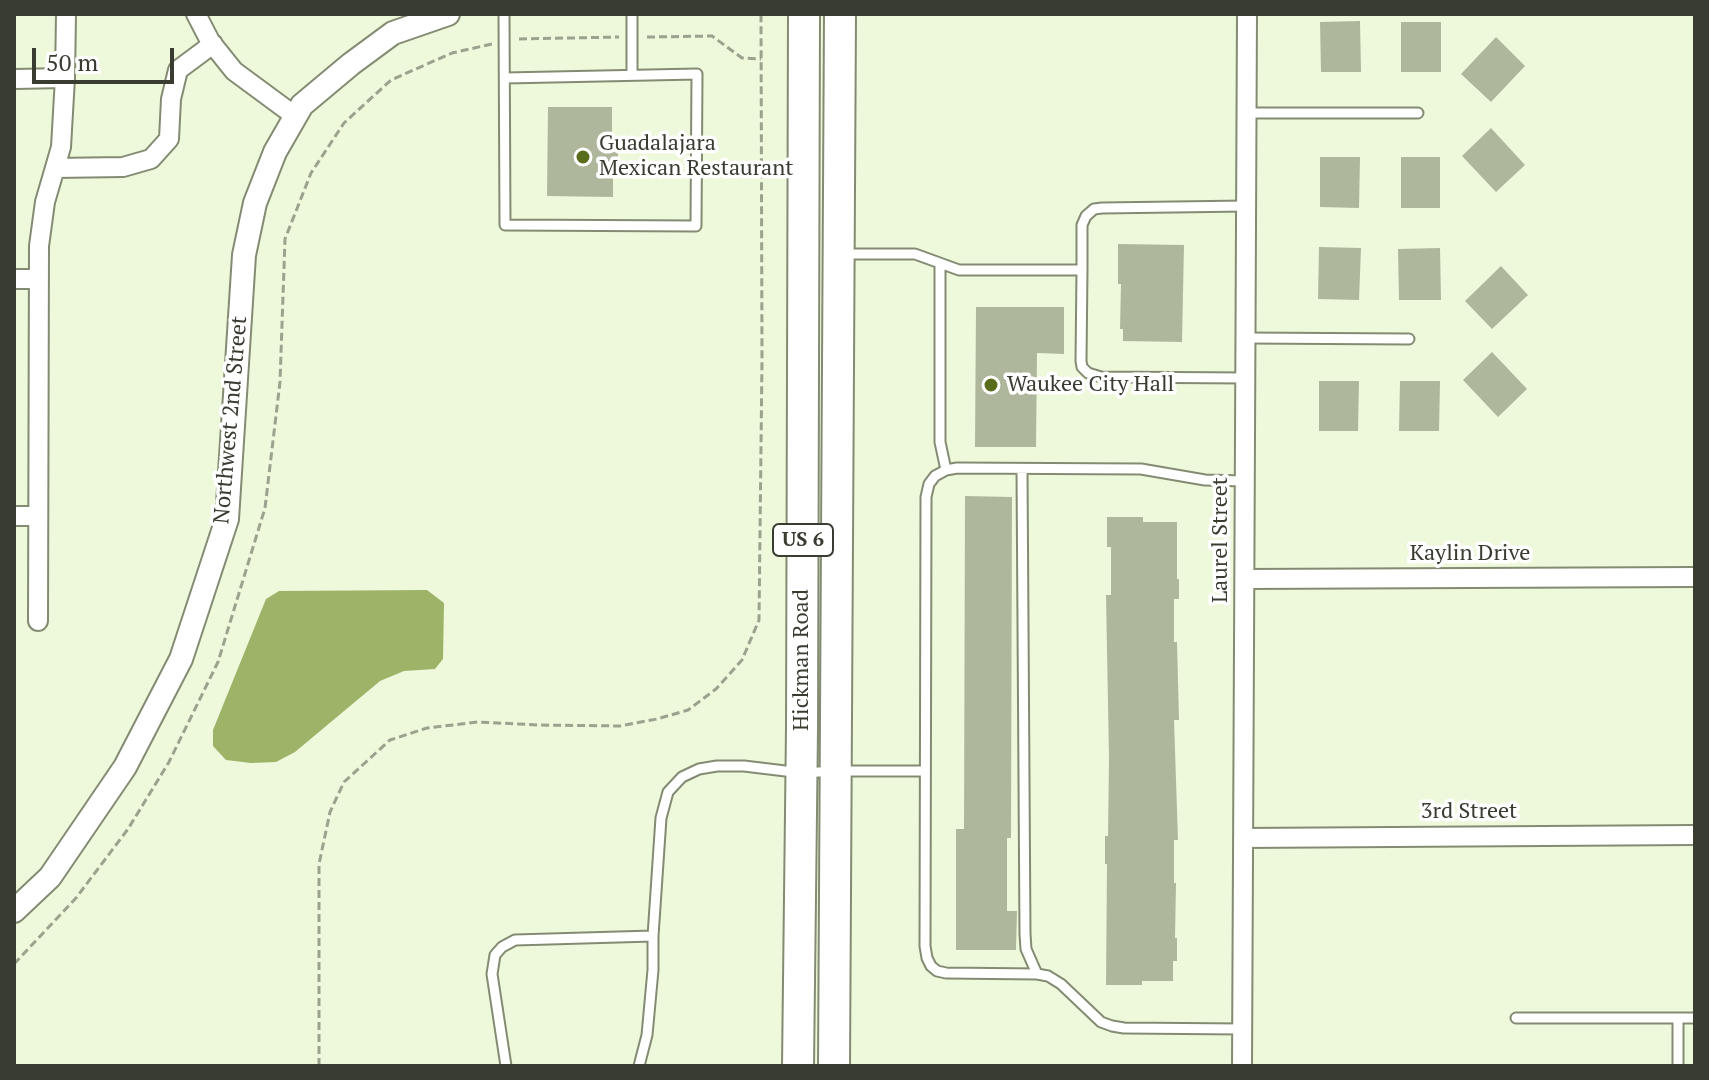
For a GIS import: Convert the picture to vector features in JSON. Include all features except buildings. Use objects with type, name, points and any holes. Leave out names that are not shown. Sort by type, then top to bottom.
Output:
[{"type":"highway","name":"Hickman Road","points":[[798,1066],[804,14]]},
{"type":"highway","name":"Hickman Road","points":[[834,1066],[840,14]]},
{"type":"street","points":[[38,621],[39,246],[45,202],[61,149],[66,14]]},
{"type":"street","points":[[196,14],[213,44],[234,71],[295,116]]},
{"type":"street","name":"Northwest 2nd Street","points":[[14,911],[50,877],[125,767],[181,659],[227,519],[244,255],[255,203],[275,152],[302,105],[341,72],[393,33],[448,14]]},
{"type":"street","name":"Laurel Street","points":[[1242,1066],[1247,14]]},
{"type":"street","points":[[55,168],[123,167],[151,159],[169,139],[171,99],[178,70],[213,44]]},
{"type":"street","points":[[14,79],[65,78]]},
{"type":"street","points":[[14,279],[39,279]]},
{"type":"street","points":[[14,516],[38,516]]},
{"type":"street","name":"Kaylin Drive","points":[[1245,579],[1695,577]]},
{"type":"street","name":"3rd Street","points":[[1243,838],[1695,835]]},
{"type":"lane","points":[[504,14],[505,225],[696,226],[697,74],[505,78]]},
{"type":"lane","points":[[632,14],[632,75]]},
{"type":"lane","points":[[1247,113],[1418,113]]},
{"type":"lane","points":[[1246,206],[1102,208],[1094,209],[1086,216],[1082,225],[1081,361],[1088,373],[1101,377],[1246,378]]},
{"type":"lane","points":[[839,254],[915,254],[959,270],[1082,270]]},
{"type":"lane","points":[[940,263],[940,442],[946,470]]},
{"type":"lane","points":[[1246,338],[1409,339]]},
{"type":"lane","points":[[1022,469],[1025,934],[1026,949],[1037,974]]},
{"type":"lane","points":[[1242,1029],[1112,1026],[1101,1022],[1061,984],[1048,976],[946,973],[931,966],[925,946],[926,497],[929,484],[946,470],[1141,469],[1205,480],[1245,481]]},
{"type":"lane","points":[[639,1066],[647,1035],[653,970],[661,818],[668,792],[675,784],[699,769],[717,766],[802,773],[925,771]]},
{"type":"lane","points":[[506,1066],[492,974],[495,955],[502,947],[525,939],[653,936]]},
{"type":"lane","points":[[1516,1018],[1695,1018]]},
{"type":"lane","points":[[1678,1018],[1678,1066]]},
{"type":"path","points":[[319,1066],[319,864],[330,812],[344,782],[390,740],[427,728],[478,722],[620,726],[688,710],[716,689],[742,660],[759,620],[761,14]]},
{"type":"path","points":[[14,964],[76,898],[128,829],[169,762],[218,662],[265,508],[280,382],[285,239],[311,173],[344,123],[391,80],[452,53],[523,38],[712,36],[742,58],[761,59]]},
{"type":"shaded area","points":[[427,590],[444,603],[443,659],[435,669],[404,671],[380,681],[295,752],[276,762],[226,760],[213,746],[213,730],[266,599],[279,591]]},
{"type":"place","name":"Guadalajara Mexican Restaurant","points":[[583,157]]},
{"type":"place","name":"Waukee City Hall","points":[[991,385]]}]
